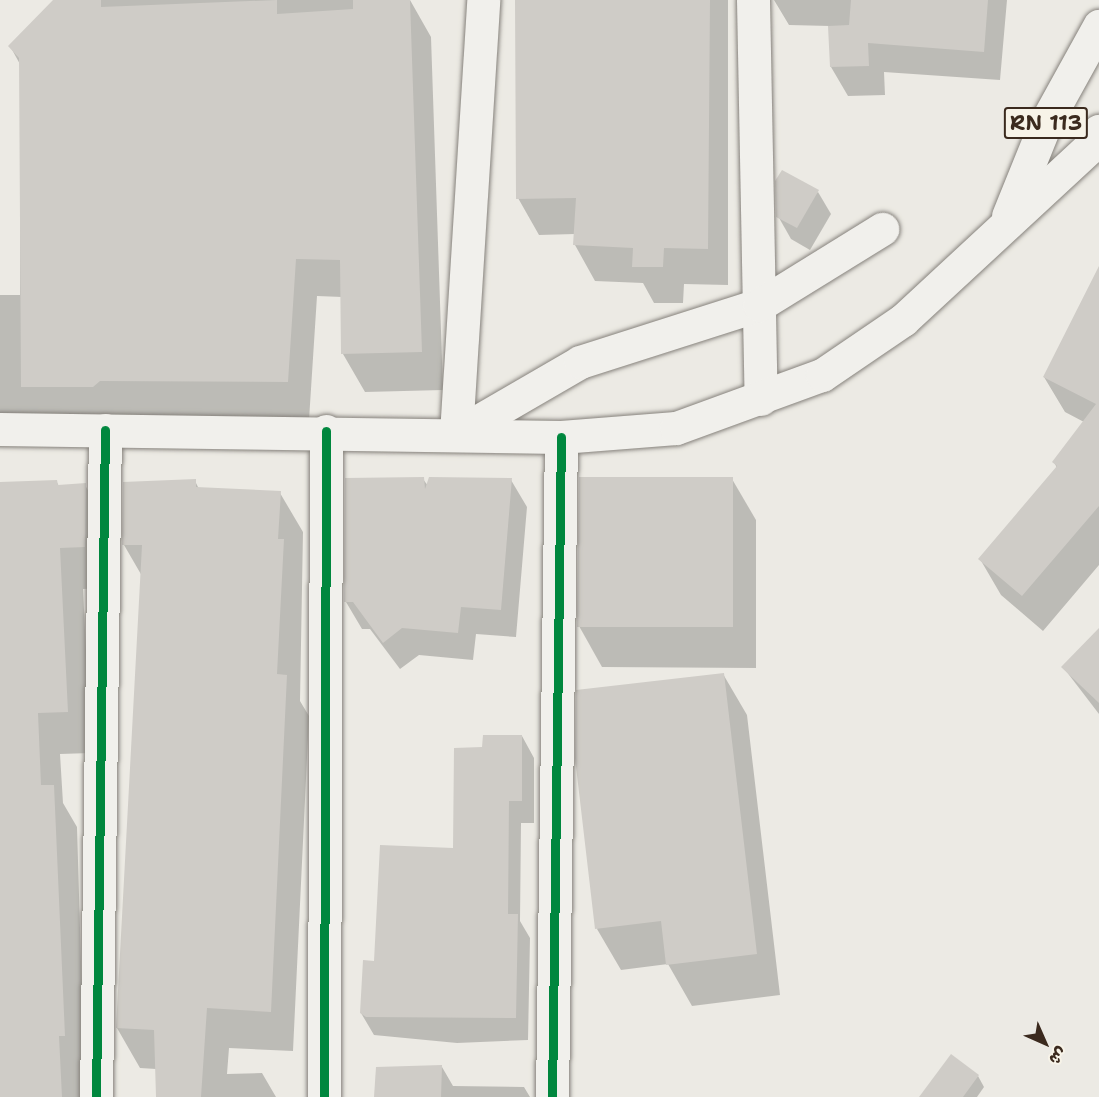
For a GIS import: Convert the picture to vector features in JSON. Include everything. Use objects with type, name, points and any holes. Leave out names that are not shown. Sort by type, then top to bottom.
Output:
[{"type":"street","points":[[456,434],[483,0]]},
{"type":"street","points":[[753,0],[761,399]]},
{"type":"street","name":"RN 113","points":[[1004,226],[1046,122],[1099,26]]},
{"type":"street","name":"RN 113","points":[[0,429],[326,431],[561,437],[676,428],[822,375],[903,320],[1089,147],[1099,131]]},
{"type":"street","points":[[456,434],[580,362],[759,305],[882,229]]},
{"type":"street","points":[[96,1097],[105,430]]},
{"type":"street","points":[[324,1097],[326,431]]},
{"type":"street","points":[[552,1097],[561,437]]},
{"type":"building","points":[[53,0],[101,0],[101,7],[277,0],[277,14],[353,9],[353,0],[410,0],[422,352],[341,354],[340,260],[296,259],[288,382],[100,381],[93,387],[21,387],[19,58],[8,46]]},
{"type":"building","points":[[515,0],[710,0],[708,249],[664,248],[663,267],[632,267],[633,248],[573,245],[576,198],[516,199]]},
{"type":"building","points":[[851,0],[988,0],[984,52],[868,43],[869,66],[830,67],[828,26],[849,25]]},
{"type":"building","points":[[782,170],[819,190],[797,228],[776,217],[775,181]]},
{"type":"building","points":[[1099,266],[1099,506],[1022,596],[978,559],[1057,466],[1052,462],[1096,404],[1043,377]]},
{"type":"building","points":[[424,477],[425,489],[429,477],[512,478],[501,610],[461,607],[458,633],[402,628],[383,643],[353,602],[344,602],[345,478]]},
{"type":"building","points":[[579,477],[733,477],[733,627],[577,627]]},
{"type":"building","points":[[196,479],[196,487],[281,491],[278,539],[284,539],[277,674],[287,675],[271,1012],[207,1008],[201,1097],[156,1097],[154,1030],[116,1028],[142,545],[122,545],[123,482]]},
{"type":"building","points":[[57,480],[58,485],[86,483],[85,547],[60,548],[68,712],[38,713],[41,785],[54,785],[65,1036],[59,1036],[62,1097],[0,1097],[0,482]]},
{"type":"building","points":[[1099,628],[1099,703],[1061,667]]},
{"type":"building","points":[[724,673],[757,954],[666,965],[661,921],[595,929],[575,758],[576,690]]},
{"type":"building","points":[[483,735],[522,735],[522,801],[509,801],[508,914],[518,914],[516,1018],[366,1017],[360,1013],[363,960],[374,961],[380,845],[453,848],[454,748],[482,747]]},
{"type":"building","points":[[951,1054],[979,1075],[963,1097],[919,1097]]},
{"type":"building","points":[[442,1065],[441,1097],[374,1097],[376,1067]]},
{"type":"cycle path","points":[[96,1097],[105,430]]},
{"type":"cycle path","points":[[324,1097],[326,431]]},
{"type":"cycle path","points":[[552,1097],[561,437]]}]
